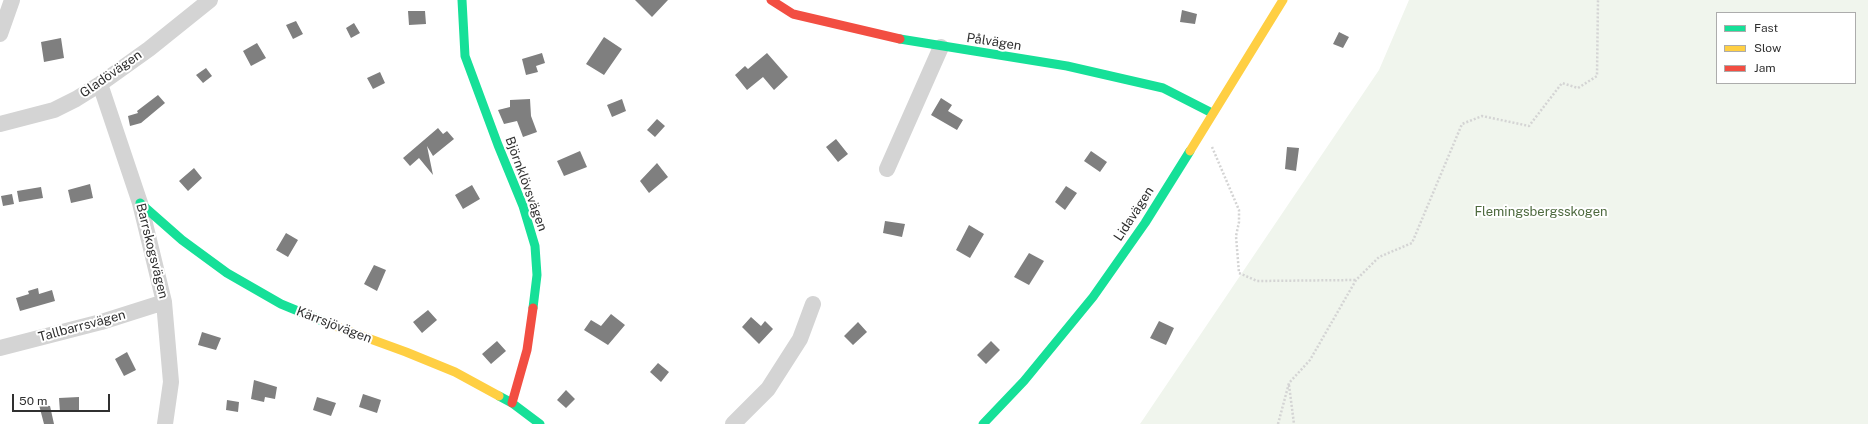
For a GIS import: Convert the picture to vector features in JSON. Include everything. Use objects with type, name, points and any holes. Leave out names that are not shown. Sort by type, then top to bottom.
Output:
[{"type":"street","points":[[0,34],[12,0]]},
{"type":"street","name":"Gladövägen","points":[[0,124],[54,110],[100,84],[210,0]]},
{"type":"street","name":"Björnklövsvägen","points":[[462,0],[465,56],[498,145],[523,206],[535,246],[537,275],[527,350],[512,403]]},
{"type":"street","name":"Pålvägen","points":[[771,0],[793,14],[912,42],[1066,66],[1163,88],[1212,113]]},
{"type":"street","name":"Lidavägen","points":[[983,424],[1024,381],[1093,297],[1146,222],[1283,0]]},
{"type":"street","points":[[888,169],[942,46]]},
{"type":"street","name":"Barrskogsvägen","points":[[100,84],[140,203],[164,302],[171,382],[166,424]]},
{"type":"street","name":"Kärrsjövägen","points":[[140,203],[182,240],[227,273],[281,304],[314,319],[406,352],[455,372],[512,403],[540,424]]},
{"type":"street","name":"Tallbarrsvägen","points":[[0,348],[100,322],[164,302]]},
{"type":"street","points":[[733,424],[768,389],[800,339],[812,304]]},
{"type":"path","points":[[1278,424],[1289,383],[1310,360],[1356,280],[1379,257],[1412,244],[1462,124],[1482,116],[1529,126],[1562,83],[1578,88],[1597,76],[1598,0]]},
{"type":"path","points":[[1201,131],[1207,135],[1212,144],[1215,155],[1226,177],[1239,210],[1239,222],[1236,236],[1239,273],[1257,281],[1356,280]]},
{"type":"path","points":[[1289,383],[1294,424]]},
{"type":"green space","name":"Flemingsbergsskogen","points":[[1409,0],[1868,0],[1868,424],[1140,424],[1379,70]]},
{"type":"building","points":[[635,0],[668,0],[652,17]]},
{"type":"building","points":[[1182,10],[1197,14],[1195,24],[1180,22]]},
{"type":"building","points":[[408,11],[425,11],[426,24],[409,25]]},
{"type":"building","points":[[296,21],[303,34],[293,39],[286,25]]},
{"type":"building","points":[[354,23],[360,33],[351,38],[346,28]]},
{"type":"building","points":[[1339,32],[1349,37],[1343,48],[1333,44]]},
{"type":"building","points":[[604,37],[622,49],[604,75],[586,64]]},
{"type":"building","points":[[61,38],[64,58],[44,62],[41,42]]},
{"type":"building","points":[[257,43],[266,58],[251,66],[243,51]]},
{"type":"building","points":[[542,53],[545,63],[536,66],[538,72],[526,75],[522,59]]},
{"type":"building","points":[[767,53],[788,77],[774,90],[763,77],[747,90],[735,75],[745,66],[748,69]]},
{"type":"building","points":[[206,68],[212,76],[203,83],[196,75]]},
{"type":"building","points":[[380,72],[385,83],[373,89],[367,78]]},
{"type":"building","points":[[158,95],[165,103],[141,123],[130,126],[128,116],[138,113],[137,111]]},
{"type":"building","points":[[941,98],[952,105],[948,111],[963,120],[957,130],[931,115]]},
{"type":"building","points":[[530,99],[531,116],[537,132],[523,137],[517,121],[504,124],[498,110],[510,107],[510,100]]},
{"type":"building","points":[[622,99],[626,111],[612,117],[607,105]]},
{"type":"building","points":[[657,119],[665,126],[655,137],[647,130]]},
{"type":"building","points":[[438,128],[443,134],[447,131],[454,139],[433,156],[427,146],[433,175],[419,158],[410,166],[403,158]]},
{"type":"building","points":[[836,139],[848,154],[838,162],[826,147]]},
{"type":"building","points":[[1287,147],[1299,148],[1296,171],[1285,169]]},
{"type":"building","points":[[580,151],[587,167],[564,176],[557,161]]},
{"type":"building","points":[[1091,151],[1107,162],[1100,172],[1084,161]]},
{"type":"building","points":[[657,163],[668,177],[649,193],[640,181]]},
{"type":"building","points":[[194,168],[202,178],[188,191],[179,181]]},
{"type":"building","points":[[90,184],[93,198],[71,203],[68,190]]},
{"type":"building","points":[[472,185],[480,199],[463,209],[455,195]]},
{"type":"building","points":[[1066,186],[1077,193],[1065,210],[1055,202]]},
{"type":"building","points":[[41,187],[43,198],[19,202],[17,191]]},
{"type":"building","points":[[12,194],[14,204],[3,206],[1,196]]},
{"type":"building","points":[[885,221],[905,224],[902,237],[883,233]]},
{"type":"building","points":[[969,225],[984,234],[970,258],[956,250]]},
{"type":"building","points":[[286,233],[298,240],[288,257],[276,250]]},
{"type":"building","points":[[1029,253],[1044,261],[1029,285],[1014,277]]},
{"type":"building","points":[[374,265],[386,270],[377,291],[364,284]]},
{"type":"building","points":[[38,288],[39,294],[52,290],[55,301],[20,311],[16,298],[29,294],[28,291]]},
{"type":"building","points":[[428,310],[437,320],[422,333],[413,322]]},
{"type":"building","points":[[611,314],[625,325],[608,345],[584,330],[591,320],[601,326]]},
{"type":"building","points":[[751,317],[761,326],[765,321],[773,329],[759,344],[742,327]]},
{"type":"building","points":[[1159,321],[1174,328],[1166,345],[1150,338]]},
{"type":"building","points":[[858,322],[867,332],[853,345],[844,336]]},
{"type":"building","points":[[202,332],[221,338],[216,350],[198,345]]},
{"type":"building","points":[[497,341],[506,351],[491,364],[482,354]]},
{"type":"building","points":[[991,341],[1000,350],[986,364],[977,355]]},
{"type":"building","points":[[127,352],[136,370],[124,376],[115,359]]},
{"type":"building","points":[[658,363],[669,372],[661,382],[650,372]]},
{"type":"building","points":[[254,380],[277,387],[275,399],[265,397],[264,402],[251,399]]},
{"type":"building","points":[[566,390],[575,399],[566,408],[557,400]]},
{"type":"building","points":[[363,394],[381,400],[377,413],[359,407]]},
{"type":"building","points":[[79,397],[79,410],[60,412],[59,398]]},
{"type":"building","points":[[317,397],[336,403],[331,416],[313,410]]},
{"type":"building","points":[[227,400],[239,402],[238,412],[226,410]]},
{"type":"building","points":[[39,405],[50,406],[54,424],[44,424]]},
{"type":"traffic: fast","points":[[462,0],[465,56],[498,145],[523,206],[535,246],[537,275],[533,308]]},
{"type":"traffic: fast","points":[[900,39],[1067,66],[1163,88],[1212,113]]},
{"type":"traffic: fast","points":[[983,424],[1024,381],[1093,297],[1145,223],[1190,151]]},
{"type":"traffic: fast","points":[[140,203],[182,240],[227,273],[281,304],[332,325]]},
{"type":"traffic: fast","points":[[499,396],[512,403],[540,424]]},
{"type":"traffic: slow","points":[[1190,151],[1283,0]]},
{"type":"traffic: slow","points":[[332,325],[455,372],[499,396]]},
{"type":"traffic: jam","points":[[771,0],[793,14],[900,39]]},
{"type":"traffic: jam","points":[[512,403],[527,350],[533,308]]}]
